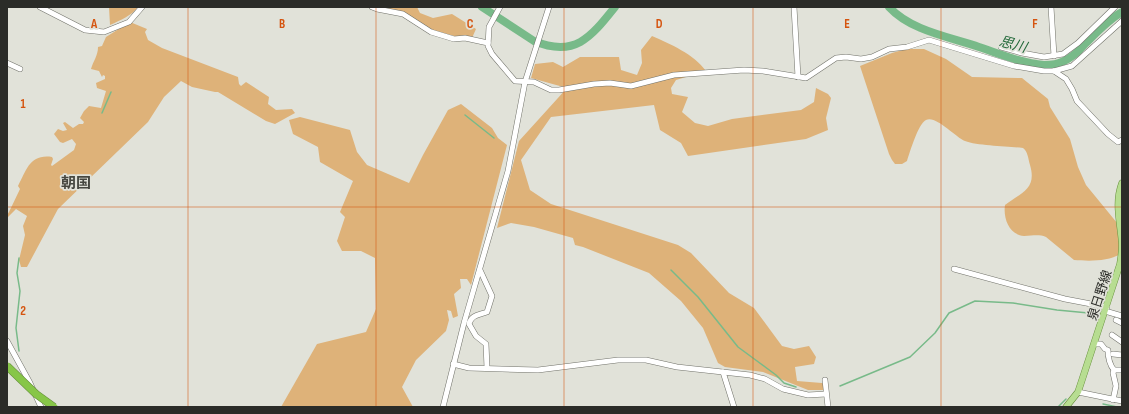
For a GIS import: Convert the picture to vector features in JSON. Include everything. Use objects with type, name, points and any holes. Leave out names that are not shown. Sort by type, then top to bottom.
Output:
[{"type":"highway","points":[[7,366],[36,394],[54,407]]},
{"type":"main road","name":"泉日野線","points":[[1066,407],[1078,392],[1120,264],[1122,246],[1117,207],[1118,196],[1122,183]]},
{"type":"street","points":[[40,7],[85,30],[95,32],[104,32],[129,22],[142,7]]},
{"type":"street","points":[[372,7],[403,14],[431,32],[454,39],[465,38],[488,43]]},
{"type":"street","points":[[443,407],[453,364],[466,323],[508,171],[518,111],[525,82],[549,7]]},
{"type":"street","points":[[794,7],[798,77]]},
{"type":"street","points":[[1051,7],[1054,56]]},
{"type":"street","points":[[1001,47],[1044,57],[1063,54],[1074,46],[1115,7]]},
{"type":"street","points":[[500,8],[489,27],[488,43],[492,54],[509,76],[515,81],[534,82],[551,90],[571,89],[594,84],[610,83],[630,86],[674,75],[744,70],[763,71],[806,78],[836,58],[846,57],[861,59],[872,57],[889,49],[907,47],[929,40],[1014,66],[1044,72],[1054,71],[1072,66],[1122,21]]},
{"type":"street","points":[[7,63],[20,69]]},
{"type":"street","points":[[1054,71],[1066,80],[1077,100],[1108,134],[1118,142],[1122,140]]},
{"type":"street","points":[[466,323],[473,316],[487,312],[492,296],[480,270]]},
{"type":"street","points":[[954,270],[1106,309],[1122,316]]},
{"type":"street","points":[[1116,320],[1122,323]]},
{"type":"street","points":[[466,323],[476,336],[486,344],[487,368]]},
{"type":"street","points":[[1112,335],[1122,342]]},
{"type":"street","points":[[7,341],[30,384],[38,405]]},
{"type":"street","points":[[1094,344],[1101,344],[1108,350],[1108,359],[1114,370],[1113,373],[1116,386],[1113,400]]},
{"type":"street","points":[[1113,354],[1122,355]]},
{"type":"street","points":[[453,364],[469,368],[538,370],[618,360],[640,360],[678,367],[750,375],[764,379],[783,388],[808,395],[826,394]]},
{"type":"street","points":[[1114,370],[1122,370],[1122,365]]},
{"type":"street","points":[[723,372],[734,407]]},
{"type":"street","points":[[825,380],[828,407]]},
{"type":"street","points":[[1078,392],[1122,401]]},
{"type":"shaded area","points":[[109,7],[138,7],[129,15],[110,25]]},
{"type":"shaded area","points":[[376,7],[417,7],[420,13],[433,18],[452,14],[476,29],[472,38],[454,36],[430,29],[412,17]]},
{"type":"shaded area","points":[[130,22],[147,29],[145,32],[148,40],[162,48],[238,77],[239,84],[241,86],[246,82],[269,97],[268,104],[276,110],[292,109],[295,113],[275,124],[266,121],[218,92],[192,87],[181,81],[164,97],[148,122],[58,209],[27,267],[21,267],[19,260],[25,235],[23,226],[27,216],[16,209],[7,218],[7,215],[20,189],[18,186],[30,164],[34,160],[52,157],[52,166],[74,150],[76,144],[72,139],[63,143],[60,142],[54,134],[58,129],[63,131],[67,130],[63,123],[65,122],[73,128],[79,124],[83,124],[84,122],[80,118],[89,106],[101,108],[106,91],[97,88],[96,83],[105,79],[105,76],[103,75],[102,77],[99,71],[91,69],[98,47],[102,46],[106,37]]},
{"type":"shaded area","points":[[652,36],[674,46],[695,59],[706,71],[676,80],[671,88],[672,94],[688,97],[682,112],[695,123],[708,126],[732,119],[801,110],[814,102],[816,88],[828,94],[831,98],[826,118],[828,130],[806,139],[688,156],[681,143],[660,130],[654,105],[551,117],[521,160],[530,190],[551,204],[678,245],[691,253],[729,293],[754,308],[782,346],[794,349],[809,346],[816,357],[814,364],[795,367],[797,381],[822,383],[828,385],[828,390],[808,390],[763,372],[725,367],[718,363],[703,328],[681,301],[649,273],[575,245],[573,238],[534,227],[511,223],[497,228],[519,141],[567,88],[531,78],[535,64],[553,62],[563,67],[580,57],[619,57],[621,70],[637,75],[642,63],[641,50]]},
{"type":"shaded area","points":[[906,49],[924,49],[946,59],[972,77],[1022,78],[1048,99],[1050,107],[1070,139],[1078,167],[1086,185],[1122,229],[1122,253],[1111,258],[1092,261],[1074,260],[1046,237],[1038,235],[1024,236],[1014,233],[1006,220],[1005,205],[1022,193],[1030,185],[1032,173],[1026,151],[1023,148],[971,143],[961,139],[940,123],[930,119],[926,120],[920,127],[907,161],[902,164],[895,164],[889,154],[860,66]]},
{"type":"shaded area","points":[[461,104],[492,128],[498,138],[507,145],[471,285],[467,279],[460,279],[461,288],[454,294],[458,316],[453,318],[451,311],[447,310],[449,320],[446,331],[416,360],[402,387],[413,407],[281,407],[317,344],[366,332],[376,309],[375,258],[361,251],[342,251],[337,241],[345,217],[340,212],[353,181],[320,162],[318,147],[293,134],[289,120],[300,117],[350,130],[357,152],[367,165],[409,183],[448,110]]},
{"type":"waterway","name":"思川","points":[[482,7],[534,41],[548,46],[561,47],[571,46],[581,42],[598,27],[615,7]]},
{"type":"waterway","name":"思川","points":[[889,7],[898,15],[919,28],[1019,60],[1044,65],[1057,64],[1070,58],[1093,35],[1122,12]]},
{"type":"waterway","points":[[102,113],[111,92]]},
{"type":"waterway","points":[[465,115],[494,138]]},
{"type":"waterway","points":[[19,258],[17,273],[20,291],[16,328],[19,351]]},
{"type":"waterway","points":[[671,270],[698,297],[738,347],[776,375],[784,383],[796,387]]},
{"type":"waterway","points":[[840,386],[910,357],[935,333],[949,313],[975,301],[1013,303],[1057,310],[1099,314]]},
{"type":"waterway","points":[[1058,407],[1066,399]]},
{"type":"waterway","points":[[1103,404],[1117,407]]},
{"type":"district","name":"朝国","points":[[76,183]]}]
